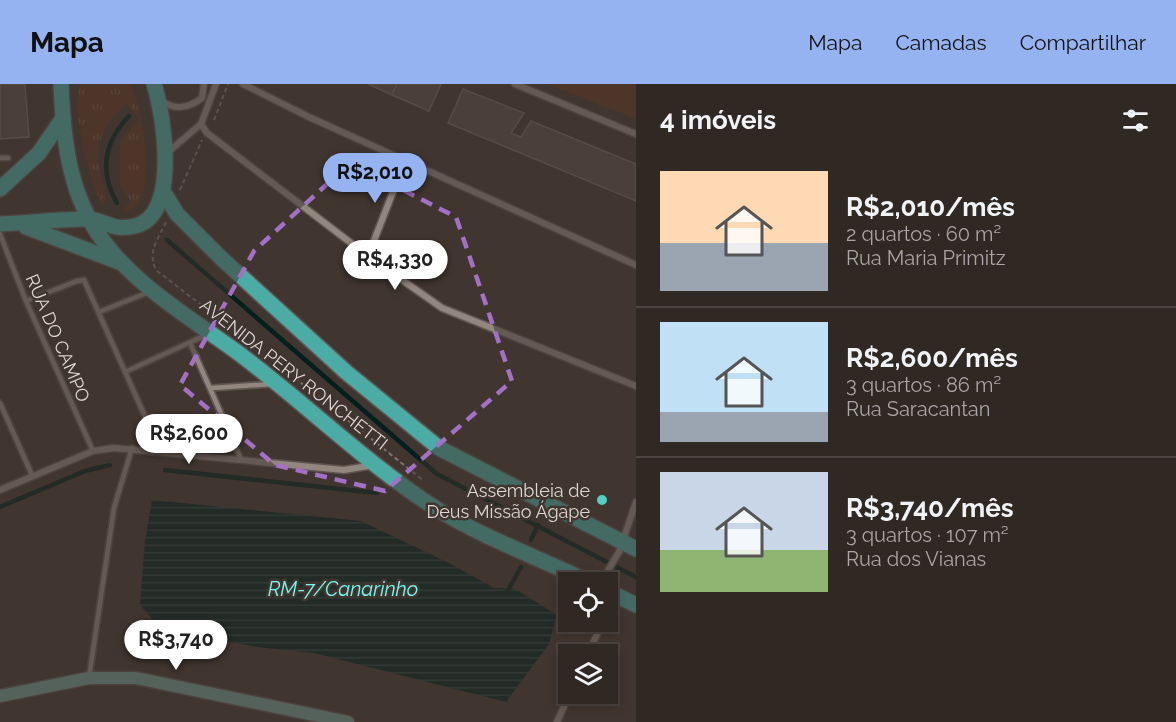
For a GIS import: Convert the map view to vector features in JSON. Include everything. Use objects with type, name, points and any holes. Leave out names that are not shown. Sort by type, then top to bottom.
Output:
[{"type":"main road","name":"AVENIDA PERY RONCHETTI","points":[[61,84],[63,118],[74,180],[91,219],[119,262],[278,383],[402,485],[440,510],[568,572]]},
{"type":"main road","points":[[7,224],[91,219],[111,228],[135,226],[149,219],[163,191],[165,154],[156,90]]},
{"type":"main road","points":[[0,189],[39,153],[63,118]]},
{"type":"main road","name":"AVENIDA PERY RONCHETTI","points":[[163,191],[177,214],[221,258],[346,372],[439,448],[626,548]]},
{"type":"main road","points":[[7,224],[47,233],[119,262]]},
{"type":"main road","points":[[618,597],[636,605]]},
{"type":"street","points":[[156,90],[172,107],[186,107],[202,98],[204,84]]},
{"type":"street","points":[[165,154],[201,124],[216,84]]},
{"type":"street","points":[[243,84],[405,161],[636,265]]},
{"type":"street","points":[[515,84],[636,134]]},
{"type":"street","points":[[201,124],[207,133],[421,295],[449,311],[636,386]]},
{"type":"street","points":[[368,256],[405,161]]},
{"type":"street","points":[[0,490],[93,451],[132,448],[344,470],[378,465]]},
{"type":"street","points":[[607,572],[626,548],[636,502]]},
{"type":"street","points":[[1,697],[89,678],[136,678],[329,720],[348,722]]},
{"type":"street","points":[[557,722],[565,704]]},
{"type":"lane","points":[[0,158],[8,158]]},
{"type":"lane","name":"RUA DO CAMPO","points":[[0,234],[26,301],[93,451]]},
{"type":"lane","points":[[26,301],[81,280],[86,283],[160,450]]},
{"type":"lane","points":[[99,312],[154,290]]},
{"type":"lane","points":[[125,372],[211,333]]},
{"type":"lane","points":[[190,343],[242,459]]},
{"type":"lane","points":[[212,388],[278,383]]},
{"type":"lane","points":[[0,403],[32,475]]},
{"type":"lane","points":[[89,678],[114,508],[132,448]]},
{"type":"highlighted area","points":[[350,163],[456,217],[512,381],[385,491],[275,465],[180,385],[254,251]]},
{"type":"green space","points":[[80,84],[130,84],[135,94],[143,126],[145,182],[137,206],[125,212],[123,211],[130,201],[120,184],[120,141],[139,119],[127,103],[107,125],[102,135],[98,157],[107,197],[102,206],[83,145],[78,111]]},
{"type":"green space","points":[[547,84],[636,84],[636,119]]},
{"type":"water","name":"RM-7/Canarinho","points":[[152,500],[361,521],[451,564],[494,588],[515,589],[557,615],[549,644],[506,702],[314,653],[257,647],[167,630],[156,623],[140,605],[145,541]]},
{"type":"building","points":[[0,84],[25,84],[29,137],[0,139]]},
{"type":"building","points":[[368,84],[397,84],[392,95]]},
{"type":"building","points":[[397,84],[441,84],[429,111],[392,95]]},
{"type":"building","points":[[463,89],[524,113],[511,133],[521,137],[531,121],[636,164],[636,201],[448,123]]},
{"type":"waterway","points":[[117,203],[108,180],[107,157],[114,136],[129,116]]},
{"type":"waterway","points":[[167,240],[437,474],[636,577]]},
{"type":"waterway","points":[[0,507],[85,471],[110,465]]},
{"type":"waterway","points":[[165,470],[377,493]]},
{"type":"waterway","points":[[531,540],[538,525]]},
{"type":"waterway","points":[[506,594],[521,567]]},
{"type":"place","name":"Assembleia de Deus Missão Ágape","points":[[602,500]]}]
